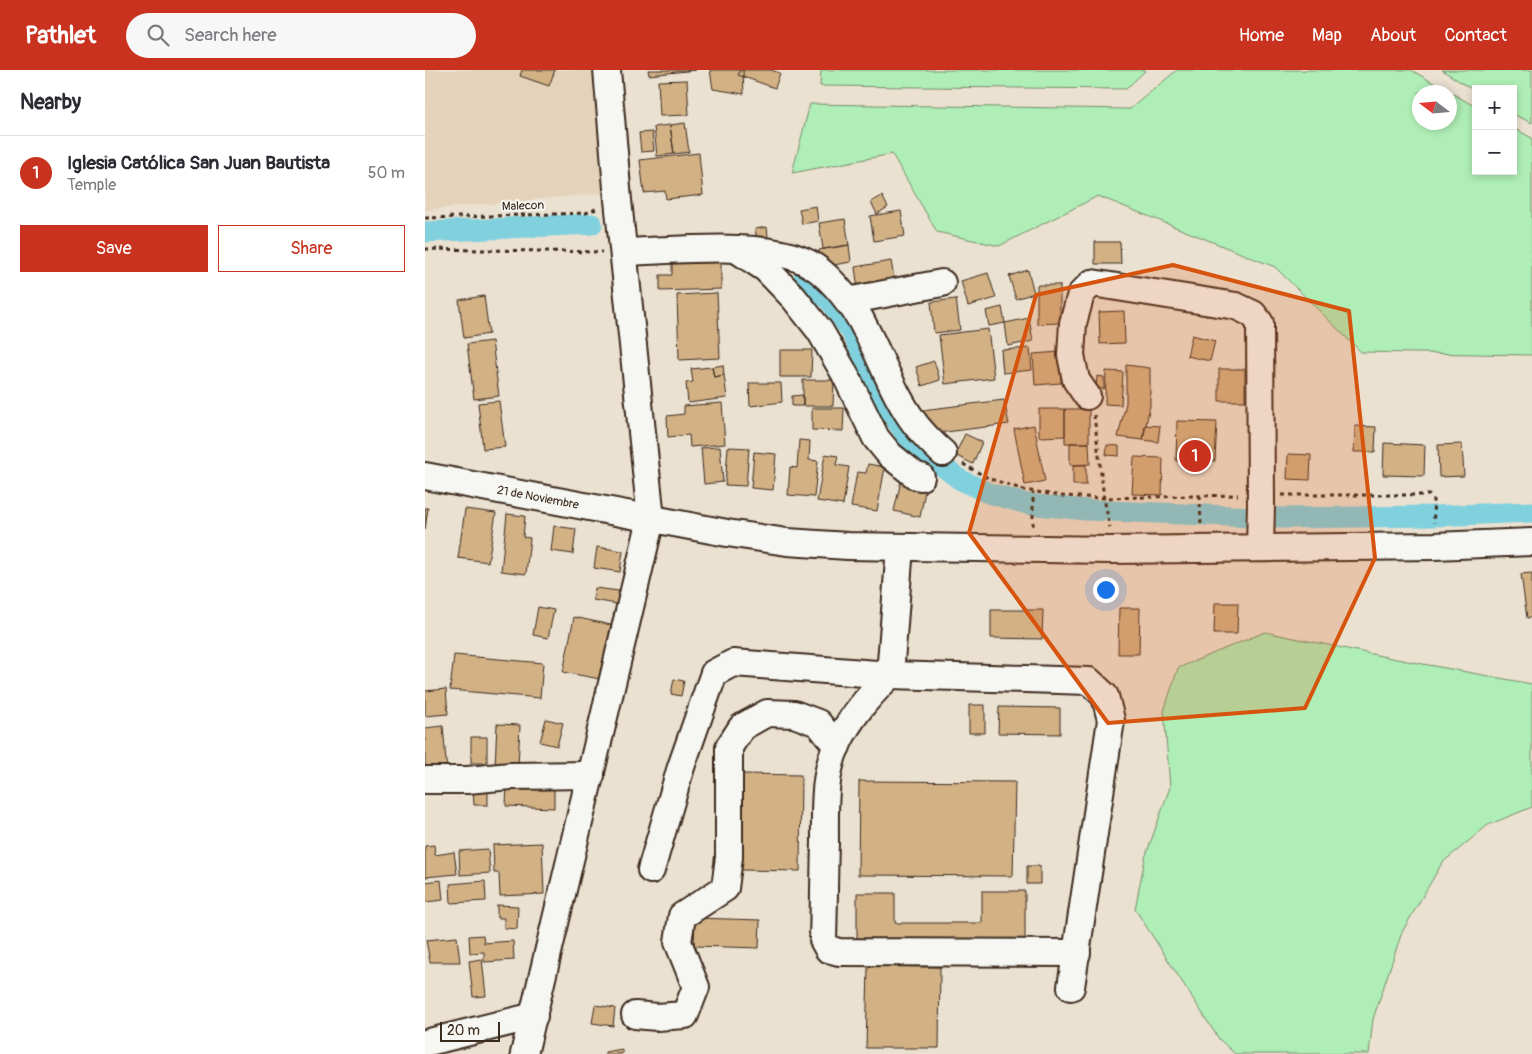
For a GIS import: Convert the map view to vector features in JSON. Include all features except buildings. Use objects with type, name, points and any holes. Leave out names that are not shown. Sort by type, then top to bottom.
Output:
[{"type":"street","points":[[524,1054],[651,519],[618,200],[607,70]]},
{"type":"street","points":[[624,252],[734,248],[783,254],[809,263],[836,286],[864,325],[898,396],[921,430],[943,453]]},
{"type":"street","points":[[734,248],[766,269],[794,298],[820,331],[845,374],[876,438],[890,455],[916,476],[921,477]]},
{"type":"street","points":[[847,301],[942,283]]},
{"type":"street","points":[[1087,396],[1076,380],[1071,355],[1073,323],[1081,294],[1092,283],[1236,306],[1253,314],[1260,323],[1260,542]]},
{"type":"street","name":"21 de Noviembre","points":[[425,476],[651,519],[787,542],[848,546],[1111,550],[1260,542],[1434,546],[1532,542]]},
{"type":"street","points":[[900,547],[890,675],[865,700],[837,746],[829,767],[825,804],[823,940],[829,949],[839,952],[1077,953]]},
{"type":"street","points":[[651,870],[681,767],[715,673],[733,663],[890,675],[1089,681],[1105,696],[1111,720],[1071,987]]},
{"type":"street","points":[[635,1015],[657,1017],[685,1015],[696,987],[678,942],[682,916],[725,888],[729,857],[729,747],[742,727],[767,713],[795,714],[818,723],[837,746]]},
{"type":"street","points":[[425,780],[591,775]]},
{"type":"street","points":[[425,1043],[534,1016]]},
{"type":"path","name":"Malecon","points":[[425,218],[586,213],[618,200]]},
{"type":"path","points":[[425,249],[624,252]]},
{"type":"path","points":[[1087,396],[1095,418],[1104,498],[1111,536]]},
{"type":"path","points":[[943,453],[987,478],[1033,492],[1062,496],[1104,498],[1200,496],[1261,500],[1429,495],[1433,500],[1434,529]]},
{"type":"path","points":[[1033,492],[1033,532]]},
{"type":"path","points":[[1200,496],[1201,529]]},
{"type":"highlighted area","points":[[1173,265],[1349,311],[1375,558],[1305,708],[1108,723],[969,533],[1036,295]]},
{"type":"shaded area","points":[[425,70],[592,70],[603,193],[425,210]]},
{"type":"green space","points":[[821,70],[1146,70],[1126,89],[820,86]]},
{"type":"green space","points":[[1177,70],[1411,70],[1437,85],[1412,85],[1412,130],[1457,130],[1457,96],[1472,105],[1472,175],[1517,175],[1517,130],[1532,138],[1532,355],[1361,352],[1275,267],[1098,196],[999,246],[937,232],[892,154],[792,173],[810,104],[1130,109]]},
{"type":"green space","points":[[1442,70],[1532,70],[1532,123],[1517,116],[1517,85],[1472,85],[1472,89]]},
{"type":"green space","points":[[1265,632],[1532,684],[1532,807],[1488,825],[1442,863],[1402,932],[1373,1019],[1369,1054],[1235,1054],[1219,1039],[1135,909],[1145,858],[1170,787],[1164,711],[1178,668]]},
{"type":"waterway","points":[[425,232],[592,224]]},
{"type":"waterway","points":[[804,277],[830,301],[851,331],[890,411],[911,442],[959,479],[988,493],[1027,504],[1086,510],[1280,518],[1433,516],[1532,512]]},
{"type":"place","name":"Iglesia Católica San Juan Bautista","points":[[1195,456]]}]
